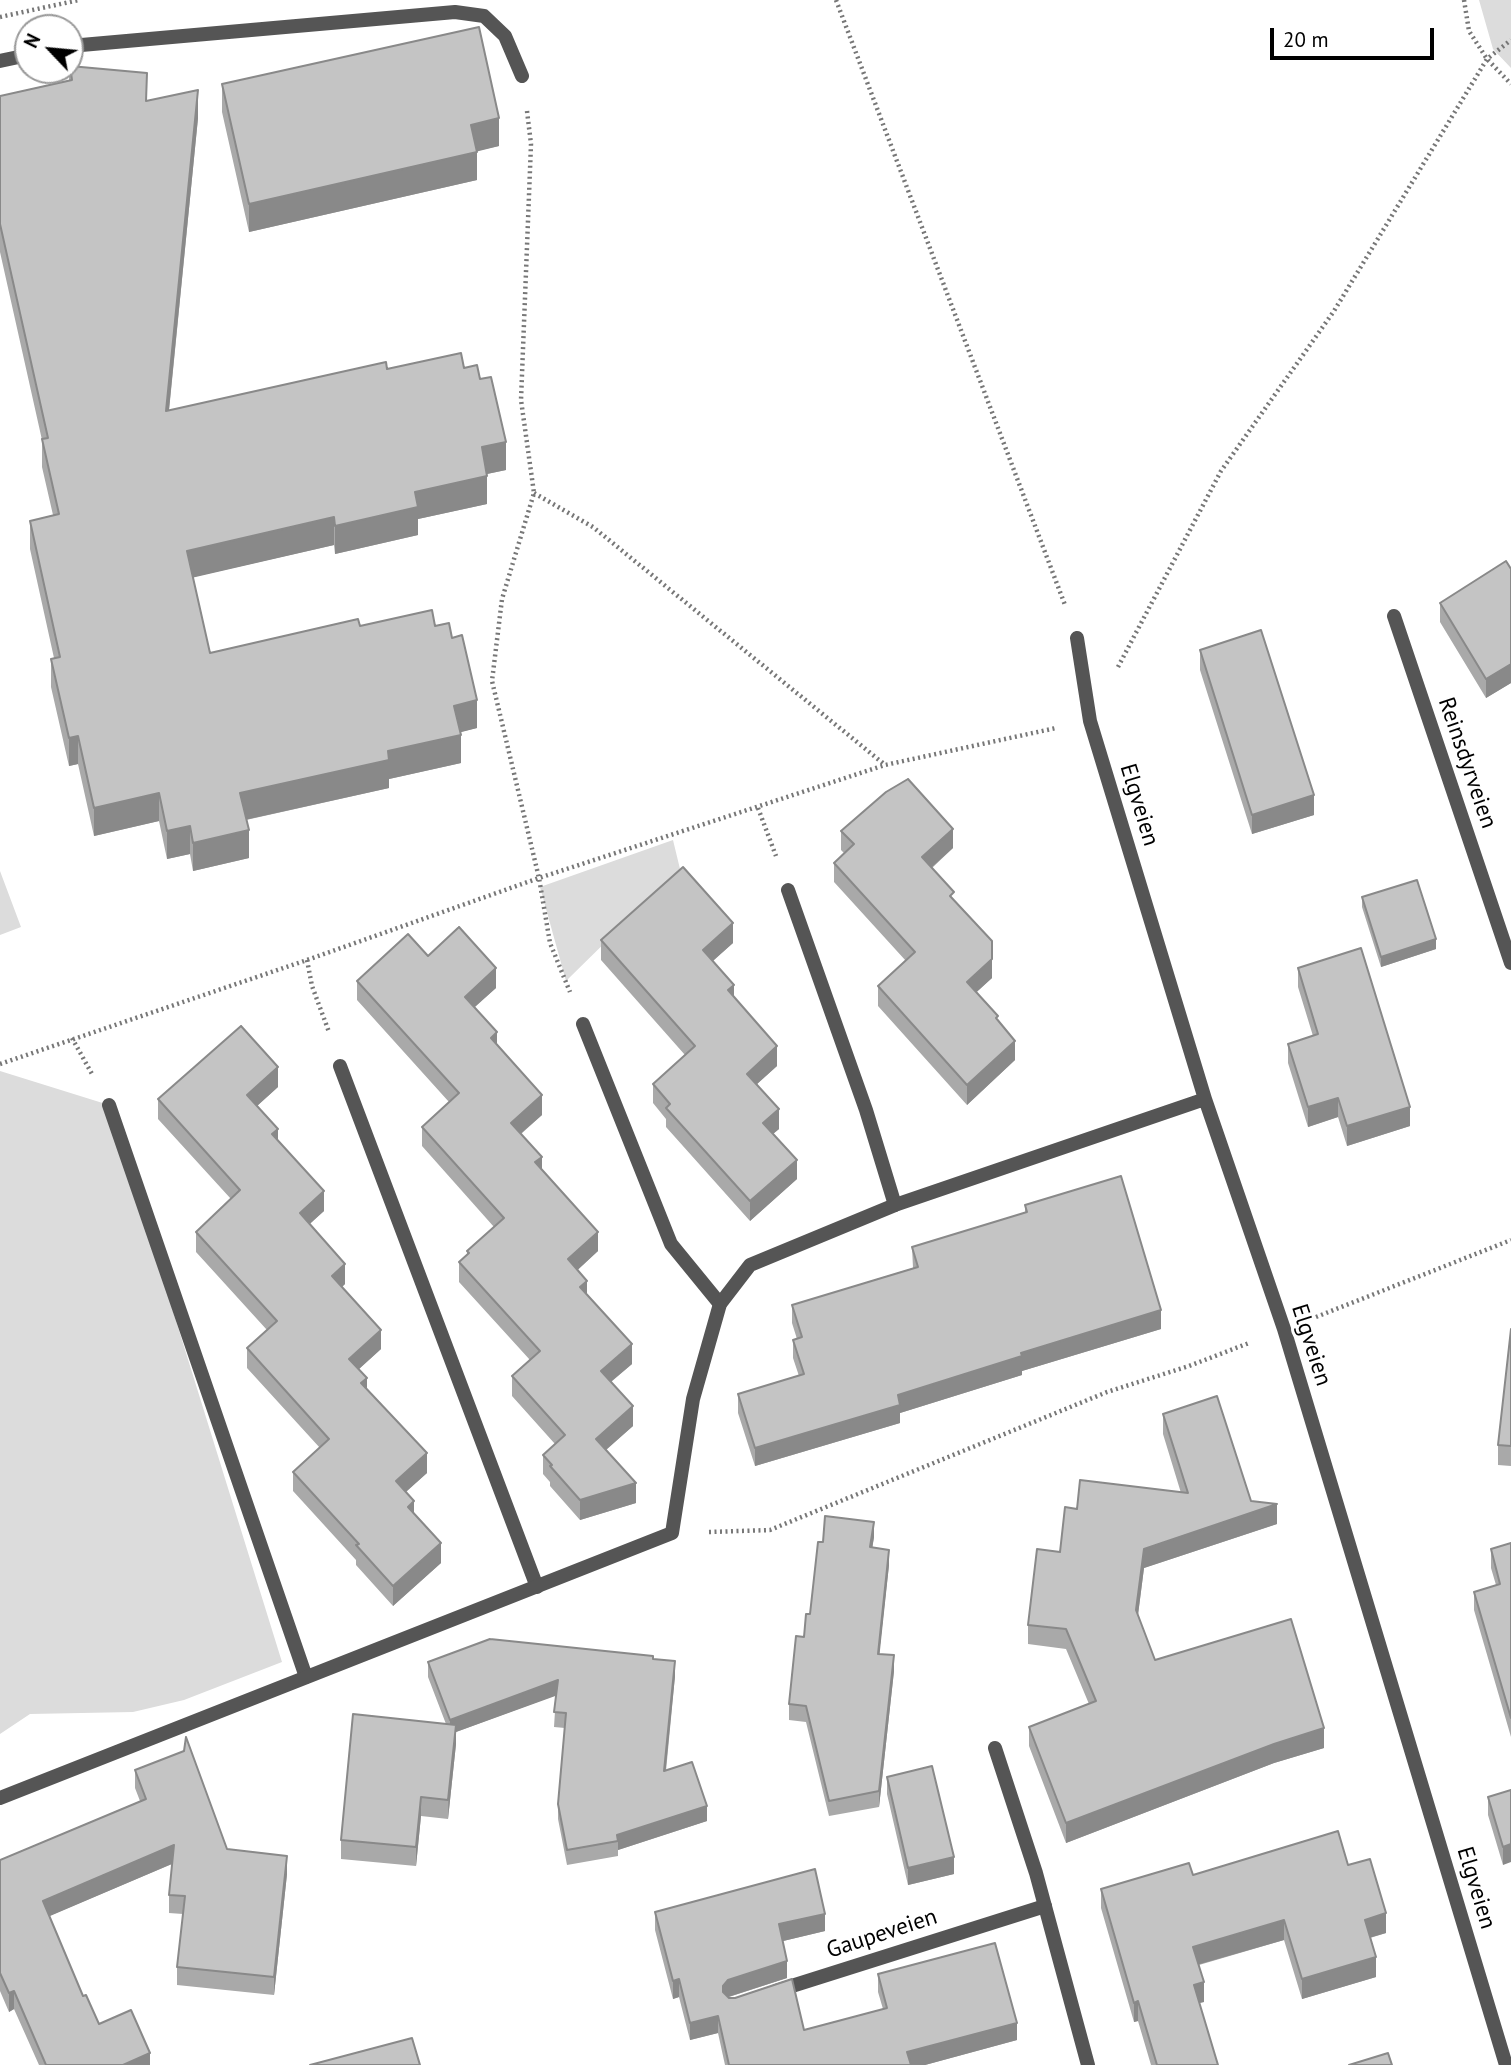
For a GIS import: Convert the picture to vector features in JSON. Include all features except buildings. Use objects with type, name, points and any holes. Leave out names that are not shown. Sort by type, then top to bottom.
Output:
[{"type":"street","points":[[84,45],[455,12],[484,16],[505,36],[522,76]]},
{"type":"street","name":"Reinsdyrveien","points":[[1394,616],[1511,963]]},
{"type":"street","name":"Elgveien","points":[[1077,638],[1090,721],[1205,1099],[1284,1329],[1506,2065]]},
{"type":"street","points":[[788,890],[866,1110],[895,1205]]},
{"type":"street","points":[[583,1024],[671,1244],[720,1304]]},
{"type":"street","points":[[340,1066],[537,1587]]},
{"type":"street","points":[[0,1798],[672,1534],[693,1399],[720,1304],[750,1265],[895,1205],[1205,1099]]},
{"type":"street","points":[[110,1105],[306,1677]]},
{"type":"street","points":[[995,1748],[1045,1906],[1088,2065]]},
{"type":"street","name":"Gaupeveien","points":[[758,1997],[1045,1906]]},
{"type":"path","points":[[0,17],[79,0]]},
{"type":"path","points":[[836,0],[1077,638]]},
{"type":"path","points":[[1464,0],[1469,31],[1487,59],[1511,84]]},
{"type":"path","points":[[0,1063],[307,960],[539,878],[885,765],[1090,721],[1221,471],[1334,311],[1487,59],[1511,40]]},
{"type":"path","points":[[522,76],[531,144],[521,400],[534,493],[502,599],[492,681],[539,878],[550,943],[583,1024]]},
{"type":"path","points":[[534,493],[593,527],[885,765]]},
{"type":"path","points":[[758,807],[788,890]]},
{"type":"path","points":[[307,960],[312,986],[340,1066]]},
{"type":"path","points":[[672,1534],[770,1530],[1107,1392],[1189,1366],[1511,1240]]},
{"type":"shaded area","points":[[1479,0],[1511,0],[1511,68],[1493,49]]},
{"type":"shaded area","points":[[673,840],[680,869],[566,981],[540,887]]},
{"type":"shaded area","points":[[0,871],[21,927],[0,935]]},
{"type":"shaded area","points":[[0,1071],[109,1105],[282,1662],[184,1700],[133,1712],[30,1714],[0,1734]]}]
